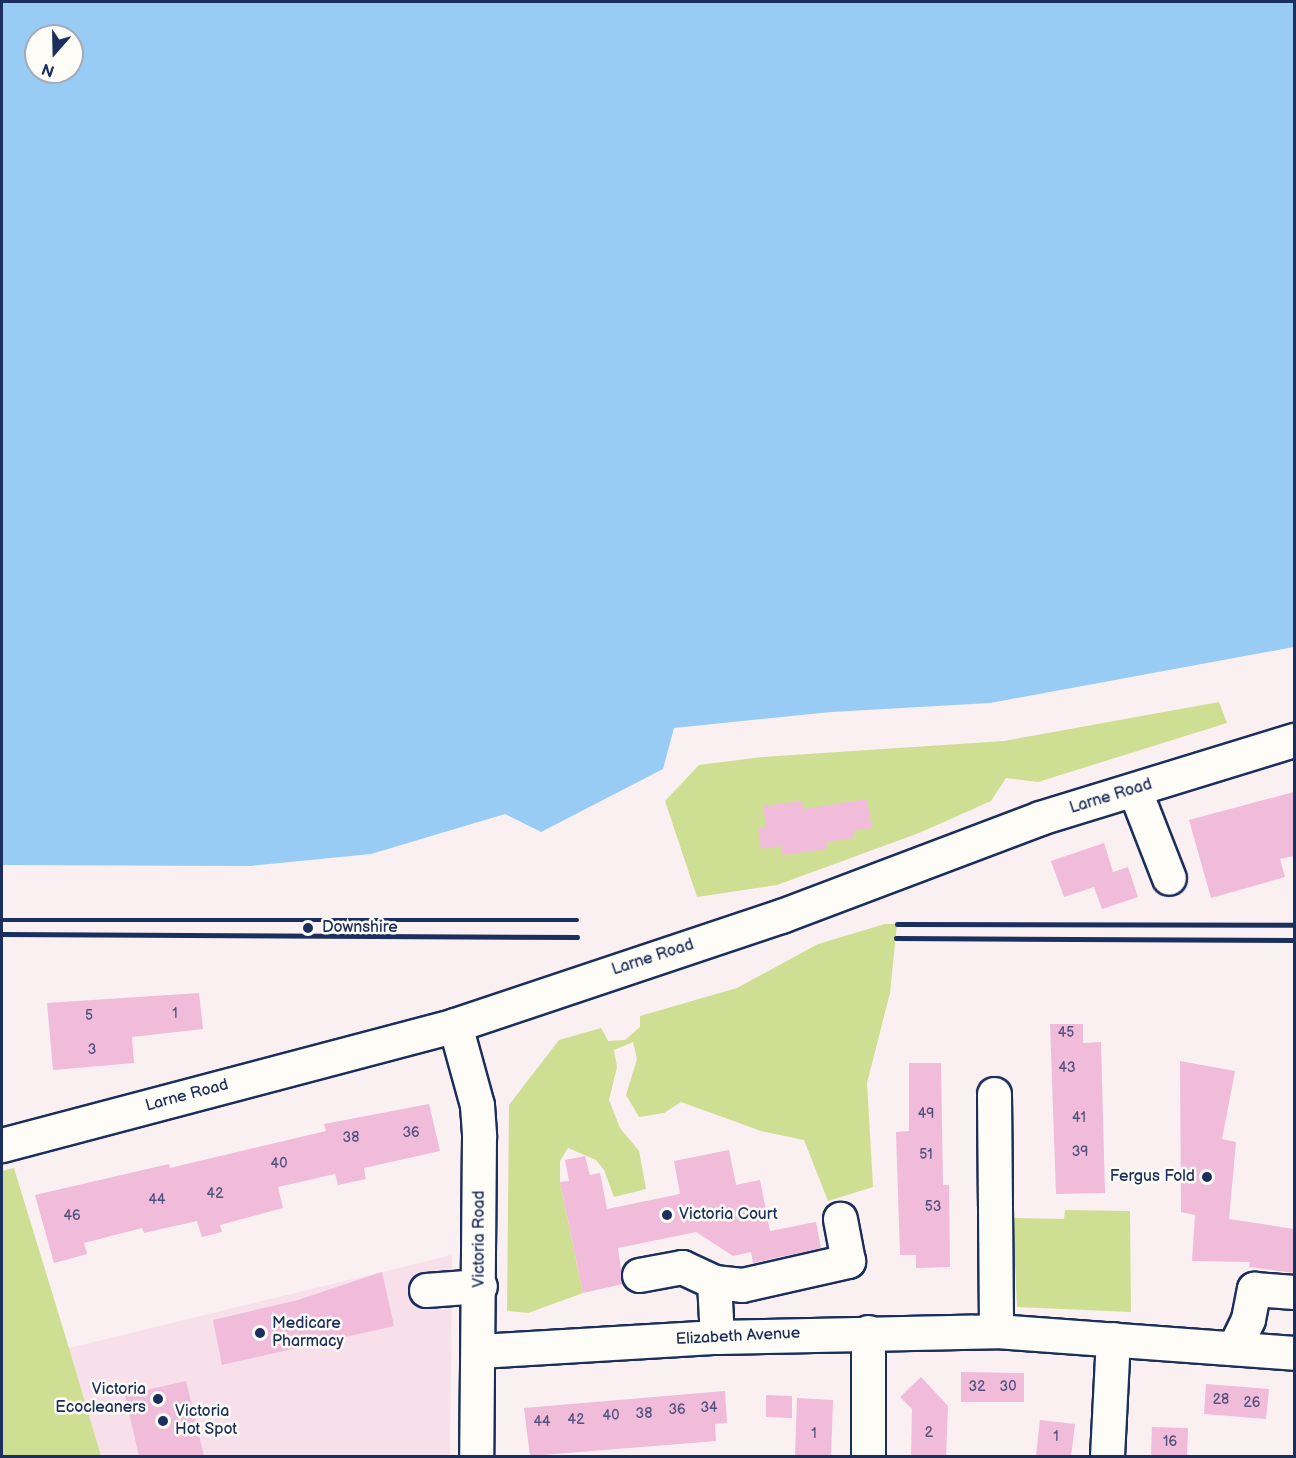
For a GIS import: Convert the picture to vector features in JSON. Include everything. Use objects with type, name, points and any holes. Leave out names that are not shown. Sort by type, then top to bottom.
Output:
[{"type":"street","name":"Larne Road","points":[[2,1145],[455,1024],[781,916],[1040,818],[1135,791],[1294,740]]},
{"type":"street","points":[[1135,791],[1169,878]]},
{"type":"street","name":"Victoria Road","points":[[455,1024],[477,1105],[480,1286],[476,1456]]},
{"type":"street","points":[[994,1094],[996,1331]]},
{"type":"street","points":[[639,1275],[682,1267],[714,1282],[742,1285],[848,1261],[840,1220]]},
{"type":"street","points":[[714,1282],[717,1337]]},
{"type":"street","points":[[426,1290],[480,1286]]},
{"type":"street","points":[[1234,1348],[1248,1319],[1254,1289],[1294,1292]]},
{"type":"street","name":"Elizabeth Avenue","points":[[479,1351],[717,1337],[996,1331],[1294,1353]]},
{"type":"street","points":[[868,1332],[868,1456]]},
{"type":"street","points":[[1107,1456],[1113,1339]]},
{"type":"shaded area","points":[[452,1255],[450,1456],[101,1456],[69,1348]]},
{"type":"green space","points":[[1219,702],[1227,723],[1038,782],[1006,778],[991,801],[919,833],[777,885],[697,897],[665,801],[699,765],[762,757],[1004,741]]},
{"type":"green space","points":[[885,924],[897,924],[890,993],[867,1083],[873,1187],[828,1201],[804,1140],[761,1131],[681,1102],[664,1113],[639,1117],[626,1095],[637,1059],[633,1042],[614,1050],[617,1067],[609,1100],[620,1128],[639,1151],[646,1189],[614,1197],[604,1170],[596,1160],[568,1148],[560,1161],[560,1182],[583,1293],[528,1313],[507,1311],[509,1105],[559,1040],[601,1028],[608,1041],[625,1040],[640,1027],[640,1016],[737,988],[818,944]]},
{"type":"green space","points":[[14,1168],[101,1456],[2,1456],[2,1171]]},
{"type":"green space","points":[[1065,1210],[1130,1211],[1131,1312],[1017,1307],[1013,1218],[1064,1219]]},
{"type":"water","points":[[2,2],[1294,2],[1294,647],[990,703],[831,712],[674,728],[663,769],[541,832],[505,814],[371,854],[250,866],[2,865]]},
{"type":"building","points":[[1294,792],[1294,856],[1280,859],[1285,877],[1211,898],[1189,820]]},
{"type":"building","points":[[867,799],[872,828],[853,831],[854,838],[826,842],[828,849],[782,855],[781,846],[761,849],[758,828],[766,827],[763,806],[802,801],[803,809]]},
{"type":"building","points":[[1104,843],[1113,872],[1128,867],[1138,897],[1102,909],[1094,887],[1064,897],[1051,861]]},
{"type":"building","points":[[199,993],[203,1029],[132,1037],[134,1063],[53,1070],[47,1003]]},
{"type":"building","points":[[1050,1024],[1083,1024],[1083,1043],[1101,1042],[1105,1193],[1056,1194]]},
{"type":"building","name":"Fergus Fold","points":[[1180,1061],[1235,1071],[1222,1139],[1236,1142],[1229,1219],[1294,1229],[1294,1273],[1249,1267],[1250,1262],[1192,1261],[1195,1215],[1181,1212]]},
{"type":"building","points":[[909,1063],[941,1063],[943,1185],[949,1185],[950,1267],[916,1268],[916,1255],[900,1255],[896,1132],[909,1131]]},
{"type":"building","points":[[429,1104],[440,1151],[364,1168],[366,1179],[338,1185],[335,1174],[278,1187],[283,1208],[220,1225],[222,1232],[202,1237],[197,1221],[144,1233],[142,1228],[84,1243],[87,1254],[54,1263],[35,1195],[169,1164],[170,1168],[326,1131],[324,1124]]},
{"type":"building","name":"Victoria Court","points":[[729,1150],[736,1185],[760,1180],[770,1231],[816,1222],[821,1248],[753,1263],[751,1252],[733,1256],[696,1232],[618,1248],[623,1284],[583,1293],[560,1182],[569,1181],[565,1160],[585,1156],[590,1175],[600,1173],[607,1209],[680,1194],[674,1161]]},
{"type":"building","points":[[382,1272],[394,1326],[222,1365],[213,1320],[298,1300]]},
{"type":"building","points":[[961,1372],[1024,1373],[1024,1402],[961,1402]]},
{"type":"building","points":[[921,1377],[948,1406],[946,1456],[911,1456],[912,1409],[900,1397]]},
{"type":"building","points":[[186,1381],[204,1456],[139,1456],[125,1395]]},
{"type":"building","points":[[1206,1384],[1269,1389],[1266,1419],[1204,1414]]},
{"type":"building","points":[[725,1391],[727,1423],[715,1424],[716,1441],[530,1456],[524,1408]]},
{"type":"building","points":[[766,1395],[792,1396],[792,1418],[766,1417]]},
{"type":"building","points":[[797,1398],[833,1400],[831,1456],[795,1456]]},
{"type":"building","points":[[1040,1420],[1075,1424],[1071,1456],[1036,1456]]},
{"type":"building","points":[[1152,1427],[1188,1428],[1187,1456],[1151,1456]]},
{"type":"railway","points":[[2,920],[577,920]]},
{"type":"railway","points":[[897,924],[1294,925]]},
{"type":"railway","points":[[2,934],[577,937]]},
{"type":"railway","points":[[896,938],[1294,940]]},
{"type":"place","name":"Downshire","points":[[308,928]]},
{"type":"place","name":"Fergus Fold","points":[[1207,1177]]},
{"type":"place","name":"Victoria Court","points":[[667,1215]]},
{"type":"place","name":"Medicare Pharmacy","points":[[260,1333]]},
{"type":"place","name":"Victoria Ecocleaners","points":[[158,1399]]},
{"type":"place","name":"Victoria Hot Spot","points":[[163,1421]]}]
